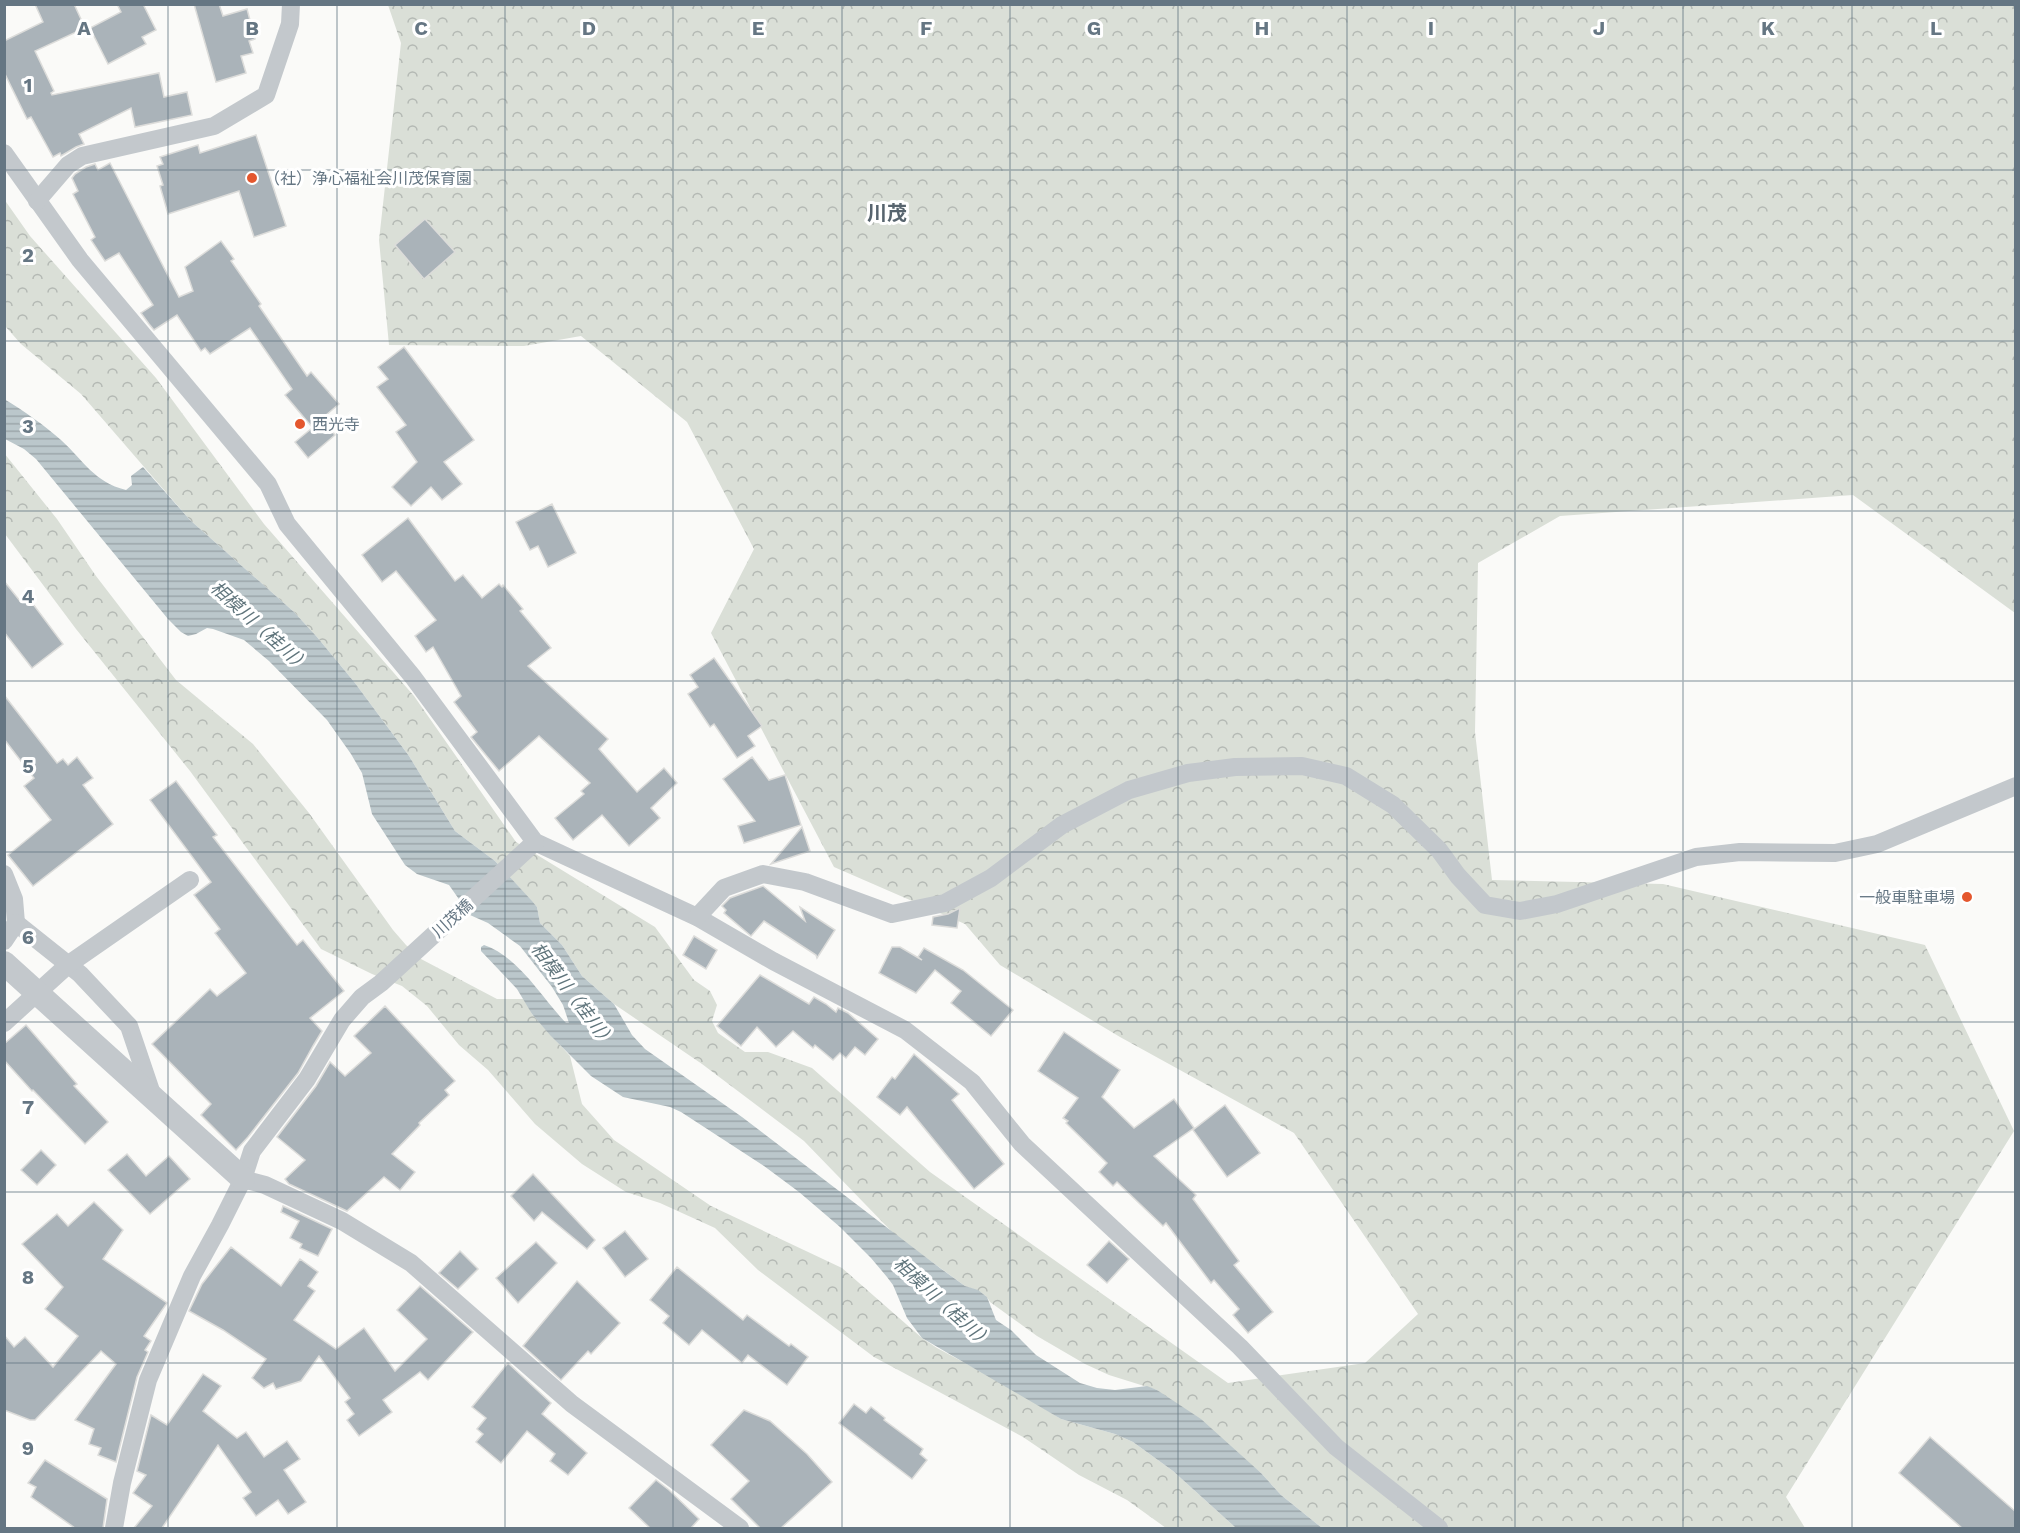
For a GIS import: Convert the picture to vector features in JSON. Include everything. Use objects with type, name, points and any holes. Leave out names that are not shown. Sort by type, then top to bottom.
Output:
[{"type":"street","points":[[37,201],[68,165],[82,156],[214,126],[266,95],[290,24],[291,4]]},
{"type":"street","points":[[4,153],[80,260],[268,484],[287,524],[413,677],[529,847],[697,917],[773,961],[905,1030],[972,1082],[1022,1144],[1240,1347],[1336,1447],[1439,1528]]},
{"type":"street","points":[[697,917],[724,888],[763,874],[805,882],[892,914],[945,903],[991,878],[1062,825],[1129,790],[1188,773],[1234,767],[1302,766],[1346,776],[1393,805],[1438,850],[1485,905],[1520,911],[1557,904],[1696,857],[1740,852],[1835,853],[1877,844],[2016,786]]},
{"type":"street","name":"川茂橋","points":[[114,1528],[122,1483],[148,1380],[192,1276],[243,1179],[252,1151],[307,1079],[342,1020],[362,997],[381,983],[529,847]]},
{"type":"street","points":[[4,874],[14,899],[16,922],[4,941]]},
{"type":"street","points":[[4,1023],[69,964],[190,880]]},
{"type":"street","points":[[16,922],[81,974],[129,1026],[153,1098]]},
{"type":"street","points":[[4,963],[243,1179],[265,1185],[342,1221],[411,1263],[572,1404],[740,1528]]},
{"type":"green space","points":[[388,5],[2015,5],[2015,613],[1853,495],[1560,516],[1478,563],[1475,732],[1492,880],[1663,884],[1925,945],[2014,1131],[1786,1497],[1805,1528],[1322,1528],[1281,1495],[1261,1473],[1157,1390],[1109,1375],[1037,1336],[990,1302],[983,1294],[965,1286],[895,1235],[804,1141],[702,1064],[614,1004],[582,976],[562,945],[540,923],[537,907],[495,861],[455,831],[409,756],[355,683],[317,637],[294,612],[190,520],[81,394],[21,344],[5,326],[4,199],[30,236],[156,378],[264,524],[414,696],[516,842],[655,927],[694,980],[710,991],[717,1005],[712,1021],[718,1033],[745,1052],[768,1052],[812,1068],[930,1172],[1228,1383],[1365,1363],[1418,1314],[1294,1133],[1120,1037],[1000,965],[965,924],[834,867],[711,633],[754,549],[687,422],[581,336],[524,346],[389,345],[379,240],[401,43]]},
{"type":"green space","points":[[4,453],[57,519],[96,576],[176,680],[253,744],[309,813],[406,945],[421,959],[497,999],[525,999],[532,1014],[570,1056],[582,1104],[614,1140],[711,1206],[842,1268],[922,1338],[937,1348],[1006,1385],[1061,1419],[1115,1434],[1133,1442],[1173,1471],[1236,1528],[1166,1528],[1127,1500],[1079,1475],[1023,1437],[874,1357],[758,1270],[715,1228],[660,1203],[626,1192],[582,1164],[535,1124],[488,1070],[459,1045],[427,1006],[402,986],[321,949],[190,771],[76,629],[5,534]]},
{"type":"water","name":"相模川（桂川）","points":[[4,399],[48,429],[90,470],[106,482],[126,490],[132,485],[131,476],[143,467],[190,520],[294,612],[355,683],[409,756],[455,831],[495,861],[532,901],[537,907],[540,923],[562,945],[582,976],[614,1004],[632,1035],[645,1049],[742,1117],[940,1268],[965,1286],[978,1290],[987,1297],[996,1320],[1011,1330],[1036,1355],[1080,1383],[1097,1388],[1115,1390],[1147,1386],[1157,1390],[1201,1419],[1261,1473],[1281,1495],[1322,1528],[1236,1528],[1173,1471],[1133,1442],[1115,1434],[1061,1419],[922,1338],[907,1318],[893,1285],[871,1258],[840,1227],[799,1192],[764,1166],[681,1112],[670,1107],[623,1097],[591,1076],[550,1035],[532,1014],[517,989],[481,951],[484,945],[497,951],[519,968],[566,1023],[569,1023],[563,1005],[552,987],[520,946],[488,923],[470,915],[449,885],[417,874],[405,865],[372,814],[362,773],[327,720],[269,661],[244,640],[207,628],[188,636],[181,632],[36,459],[24,449],[5,439]]},
{"type":"building","points":[[35,4],[74,4],[85,28],[35,51],[54,91],[52,95],[159,73],[164,97],[187,92],[192,115],[135,127],[131,108],[79,134],[84,144],[61,156],[60,153],[53,157],[31,117],[27,119],[4,72],[4,41],[43,22]]},
{"type":"building","points":[[117,4],[143,4],[156,30],[142,37],[146,44],[108,64],[90,28],[121,12]]},
{"type":"building","points":[[194,4],[219,4],[223,16],[247,9],[255,39],[249,41],[253,53],[241,56],[246,73],[216,82]]},
{"type":"building","points":[[256,135],[286,226],[254,237],[239,191],[168,214],[157,166],[163,164],[160,157],[198,145],[200,153]]},
{"type":"building","points":[[110,163],[179,297],[193,291],[185,267],[221,241],[234,259],[231,261],[261,304],[259,306],[307,376],[311,372],[339,404],[312,427],[285,395],[292,389],[250,328],[210,354],[205,348],[201,351],[177,315],[154,330],[141,313],[153,305],[119,253],[105,261],[91,240],[95,237],[73,194],[78,191],[72,178],[75,174],[95,164],[98,170]]},
{"type":"building","points":[[425,219],[455,252],[424,279],[395,245]]},
{"type":"building","points":[[404,347],[474,440],[444,462],[462,484],[442,500],[431,487],[411,506],[392,487],[417,462],[396,432],[406,425],[377,387],[388,379],[378,367]]},
{"type":"building","points":[[322,420],[335,435],[308,458],[295,442]]},
{"type":"building","points":[[552,504],[576,553],[548,567],[538,546],[530,550],[516,522]]},
{"type":"building","points":[[408,518],[455,581],[463,575],[482,598],[499,584],[502,587],[503,585],[523,609],[520,611],[551,648],[528,666],[608,739],[599,749],[637,792],[664,768],[677,783],[651,808],[660,818],[629,846],[602,815],[573,840],[555,818],[584,794],[581,791],[590,783],[539,736],[499,771],[471,737],[477,732],[454,702],[461,696],[433,647],[426,652],[415,636],[436,620],[396,571],[382,582],[362,555]]},
{"type":"building","points":[[4,581],[20,601],[27,596],[63,644],[32,668],[4,632]]},
{"type":"building","points":[[714,658],[762,726],[748,736],[755,746],[737,758],[714,724],[710,727],[688,694],[698,687],[690,675]]},
{"type":"building","points":[[4,695],[57,763],[63,759],[68,765],[77,757],[93,778],[83,785],[113,824],[33,886],[8,855],[51,820],[24,786],[34,778],[4,739]]},
{"type":"building","points":[[752,757],[769,780],[785,775],[801,825],[744,843],[738,826],[755,821],[723,779]]},
{"type":"building","points":[[176,781],[217,835],[213,837],[297,945],[303,940],[344,991],[310,1018],[322,1031],[298,1073],[236,1150],[201,1115],[211,1104],[152,1044],[210,989],[217,996],[246,973],[215,933],[220,929],[194,895],[211,882],[150,800]]},
{"type":"building","points":[[802,827],[810,851],[771,864]]},
{"type":"building","points":[[763,886],[805,921],[800,907],[835,930],[817,958],[816,955],[764,921],[751,936],[724,913],[726,910],[722,906],[730,898]]},
{"type":"building","points":[[960,908],[957,928],[932,925],[933,917],[948,914]]},
{"type":"building","points":[[694,936],[717,950],[706,969],[683,955]]},
{"type":"building","points":[[892,947],[900,947],[922,960],[918,957],[924,948],[963,970],[1013,1010],[991,1036],[951,1003],[961,991],[935,970],[916,993],[879,973]]},
{"type":"building","points":[[760,975],[809,1004],[814,997],[836,1012],[838,1008],[848,1013],[878,1039],[865,1055],[855,1047],[846,1058],[840,1053],[833,1060],[815,1045],[813,1048],[793,1031],[776,1047],[757,1027],[741,1046],[717,1026]]},
{"type":"building","points":[[385,1006],[455,1081],[445,1090],[449,1095],[419,1123],[420,1125],[392,1154],[415,1172],[400,1190],[384,1177],[347,1211],[289,1184],[285,1179],[305,1160],[277,1137],[316,1086],[330,1062],[345,1076],[371,1053],[354,1036]]},
{"type":"building","points":[[26,1025],[77,1084],[74,1086],[108,1122],[85,1144],[4,1060],[4,1044]]},
{"type":"building","points":[[1064,1032],[1120,1070],[1102,1097],[1134,1128],[1174,1099],[1194,1128],[1154,1156],[1196,1195],[1193,1199],[1239,1261],[1234,1265],[1273,1312],[1248,1333],[1233,1315],[1239,1309],[1214,1280],[1211,1283],[1166,1223],[1163,1226],[1117,1182],[1113,1186],[1099,1172],[1107,1163],[1066,1123],[1068,1121],[1063,1118],[1078,1098],[1038,1071]]},
{"type":"building","points":[[914,1054],[959,1094],[952,1100],[1004,1164],[974,1189],[907,1107],[900,1115],[877,1097],[892,1077],[895,1079]]},
{"type":"building","points":[[1225,1105],[1260,1153],[1227,1177],[1193,1130]]},
{"type":"building","points":[[41,1150],[56,1165],[37,1185],[21,1170]]},
{"type":"building","points":[[127,1154],[146,1176],[169,1156],[190,1179],[150,1214],[108,1170]]},
{"type":"building","points":[[533,1174],[595,1240],[587,1249],[542,1212],[534,1221],[511,1196]]},
{"type":"building","points":[[94,1202],[123,1230],[103,1259],[167,1303],[144,1336],[151,1341],[145,1350],[148,1352],[137,1377],[116,1462],[98,1455],[101,1448],[89,1444],[94,1429],[75,1420],[116,1364],[101,1351],[35,1420],[4,1410],[4,1335],[14,1347],[25,1337],[53,1367],[78,1336],[45,1309],[63,1287],[22,1244],[57,1214],[68,1226]]},
{"type":"building","points":[[283,1206],[332,1229],[318,1256],[300,1248],[302,1244],[290,1238],[299,1221],[281,1212]]},
{"type":"building","points":[[625,1231],[648,1259],[625,1277],[603,1248]]},
{"type":"building","points":[[1109,1241],[1129,1259],[1107,1283],[1087,1265]]},
{"type":"building","points":[[536,1242],[557,1263],[518,1303],[496,1278]]},
{"type":"building","points":[[231,1247],[281,1286],[300,1259],[318,1272],[308,1286],[315,1291],[294,1320],[336,1349],[364,1328],[395,1371],[427,1339],[397,1310],[420,1286],[473,1332],[428,1380],[420,1372],[383,1400],[392,1412],[359,1436],[347,1420],[354,1414],[345,1402],[350,1398],[319,1356],[301,1381],[276,1389],[273,1383],[264,1388],[252,1378],[266,1359],[223,1330],[189,1311],[202,1284]]},
{"type":"building","points":[[460,1251],[478,1269],[458,1289],[439,1273]]},
{"type":"building","points":[[677,1267],[743,1320],[747,1315],[808,1357],[787,1385],[748,1355],[742,1363],[702,1330],[689,1345],[663,1323],[669,1316],[650,1300]]},
{"type":"building","points":[[577,1281],[620,1323],[591,1354],[588,1351],[561,1380],[523,1346]]},
{"type":"building","points":[[508,1363],[551,1403],[542,1414],[587,1453],[568,1475],[550,1461],[555,1454],[527,1431],[501,1463],[476,1442],[483,1434],[477,1429],[486,1418],[472,1407]]},
{"type":"building","points":[[203,1374],[221,1386],[203,1411],[237,1438],[246,1432],[264,1457],[287,1441],[300,1459],[284,1470],[306,1502],[288,1514],[278,1500],[256,1516],[243,1498],[251,1492],[218,1445],[162,1528],[134,1528],[152,1506],[133,1493],[146,1475],[137,1471],[151,1415],[167,1425]]},
{"type":"building","points":[[854,1404],[866,1413],[871,1407],[885,1418],[884,1420],[923,1449],[920,1454],[927,1460],[912,1479],[839,1423]]},
{"type":"building","points":[[744,1410],[770,1421],[807,1454],[832,1482],[781,1528],[760,1528],[731,1499],[749,1481],[711,1445]]},
{"type":"building","points":[[1930,1437],[2016,1512],[2016,1528],[1962,1528],[1899,1473]]},
{"type":"building","points":[[45,1460],[107,1499],[103,1528],[75,1528],[31,1497],[36,1487],[28,1483]]},
{"type":"building","points":[[656,1480],[699,1519],[691,1528],[650,1528],[629,1508]]},
{"type":"place","name":"（社）浄心福祉会川茂保育園","points":[[252,178]]},
{"type":"place","name":"西光寺","points":[[300,424]]},
{"type":"place","name":"一般車駐車場","points":[[1967,897]]},
{"type":"district","name":"川茂","points":[[887,213]]}]
